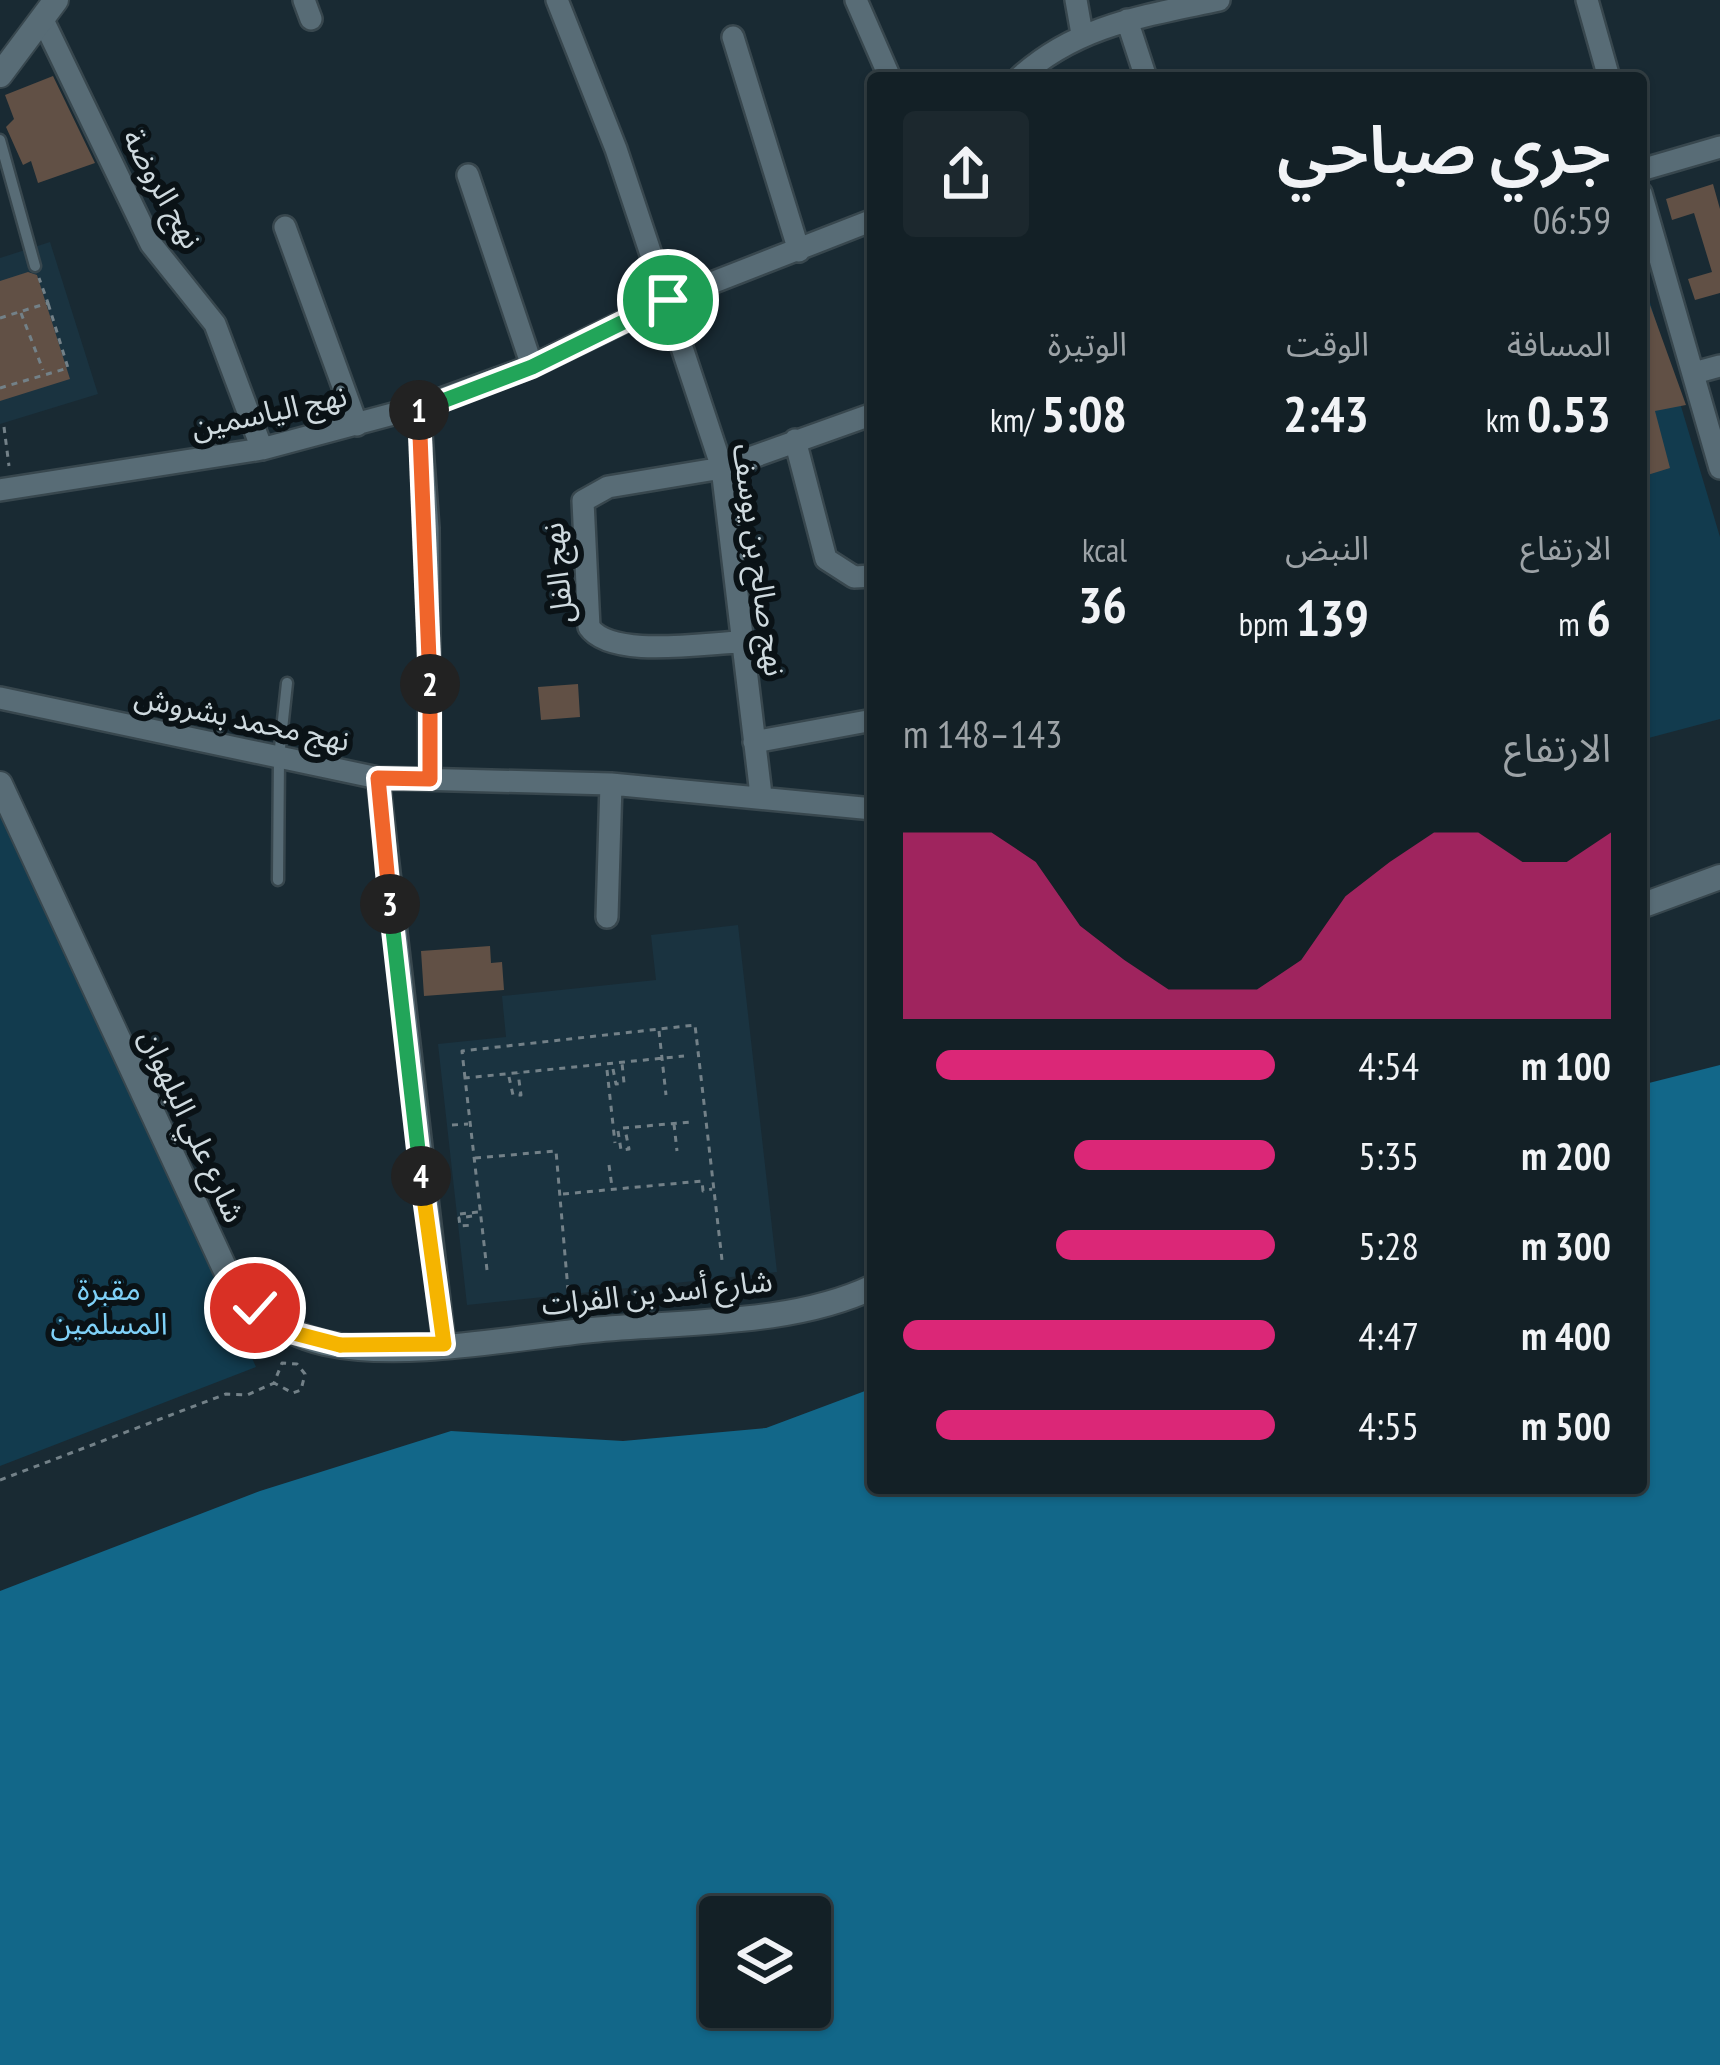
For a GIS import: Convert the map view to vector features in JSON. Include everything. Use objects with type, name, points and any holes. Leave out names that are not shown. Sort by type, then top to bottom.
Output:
[{"type":"street","name":"نهج صالح بن يوسف","points":[[557,0],[668,300],[722,468],[761,795]]},
{"type":"street","points":[[856,0],[887,72]]},
{"type":"street","points":[[1076,0],[1082,34]]},
{"type":"street","points":[[1027,72],[1061,43],[1082,34],[1189,3],[1219,0]]},
{"type":"street","points":[[1586,0],[1607,72]]},
{"type":"street","points":[[0,75],[49,9]]},
{"type":"street","name":"نهج الروضة","points":[[49,9],[151,244],[215,324],[262,449]]},
{"type":"street","points":[[1127,20],[1144,72]]},
{"type":"street","points":[[733,37],[799,251]]},
{"type":"street","points":[[1647,168],[1720,148]]},
{"type":"street","points":[[468,175],[532,367]]},
{"type":"street","points":[[1647,213],[1720,468]]},
{"type":"street","name":"نهج الياسمين","points":[[6,488],[262,449],[419,407],[532,367],[668,300],[867,223]]},
{"type":"street","points":[[285,227],[357,425]]},
{"type":"street","points":[[1694,374],[1720,366]]},
{"type":"street","points":[[419,407],[428,528],[430,779]]},
{"type":"street","points":[[722,468],[867,416]]},
{"type":"street","points":[[796,440],[826,559],[854,578],[867,577]]},
{"type":"street","name":"نهج الفل","points":[[722,468],[608,488],[583,501],[589,627],[595,635],[620,646],[741,642]]},
{"type":"street","name":"نهج محمد بشروش","points":[[0,698],[378,778],[611,784],[867,808]]},
{"type":"street","points":[[754,742],[867,721]]},
{"type":"street","points":[[378,778],[444,1344]]},
{"type":"street","name":"شارع علي البلهوان","points":[[0,784],[239,1292],[278,1325],[326,1343],[444,1344]]},
{"type":"street","points":[[607,916],[611,784]]},
{"type":"street","points":[[1647,904],[1720,877]]},
{"type":"street","name":"شارع أسد بن الفرات","points":[[444,1344],[782,1311],[849,1298],[867,1290]]},
{"type":"lane","points":[[0,140],[35,266]]},
{"type":"lane","points":[[278,880],[279,758],[287,683]]},
{"type":"path","points":[[0,388],[68,368],[35,266]]},
{"type":"path","points":[[0,318],[48,303]]},
{"type":"path","points":[[21,313],[44,372]]},
{"type":"path","points":[[4,427],[6,488]]},
{"type":"path","points":[[487,1270],[462,1051],[695,1024],[722,1260]]},
{"type":"path","points":[[658,1029],[666,1095]]},
{"type":"path","points":[[466,1078],[684,1056]]},
{"type":"path","points":[[615,1143],[610,1070],[616,1084],[624,1083],[622,1062]]},
{"type":"path","points":[[509,1077],[513,1095],[521,1095],[518,1073]]},
{"type":"path","points":[[622,1131],[692,1123]]},
{"type":"path","points":[[452,1125],[471,1124]]},
{"type":"path","points":[[674,1124],[677,1151]]},
{"type":"path","points":[[474,1158],[556,1151],[568,1290]]},
{"type":"path","points":[[609,1165],[613,1190]]},
{"type":"path","points":[[559,1194],[702,1181],[703,1191],[714,1189]]},
{"type":"path","points":[[460,1214],[480,1212]]},
{"type":"path","points":[[472,1216],[459,1218],[460,1226],[474,1225]]},
{"type":"path","points":[[0,1480],[226,1394],[247,1395],[274,1382],[283,1363],[297,1364],[305,1374],[301,1390],[293,1393],[274,1382]]},
{"type":"shaded area","points":[[50,242],[98,394],[0,424],[0,258]]},
{"type":"shaded area","points":[[738,925],[777,1272],[467,1305],[438,1044],[506,1037],[502,996],[656,980],[651,935]]},
{"type":"shaded area","points":[[1720,1065],[1720,2065],[0,2065],[0,1591],[260,1491],[451,1431],[623,1441],[766,1428],[867,1390],[867,1494],[1647,1494],[1647,1083]]},
{"type":"green space","points":[[1647,292],[1720,537],[1720,719],[1647,738]]},
{"type":"green space","name":"مقبرة المسلمين","points":[[7,814],[256,1367],[0,1466],[0,818]]},
{"type":"building","points":[[53,76],[95,163],[38,183],[31,161],[23,165],[6,127],[14,119],[5,95]]},
{"type":"building","points":[[1713,184],[1720,209],[1720,293],[1695,300],[1688,279],[1712,272],[1694,213],[1672,220],[1666,199]]},
{"type":"building","points":[[28,272],[37,275],[70,379],[0,401],[0,281]]},
{"type":"building","points":[[1647,297],[1686,405],[1655,411],[1670,468],[1647,475]]},
{"type":"building","points":[[578,684],[580,717],[541,720],[538,687]]},
{"type":"building","points":[[490,946],[491,963],[502,962],[504,990],[424,996],[421,951]]},
{"type":"route","points":[[255,1308],[290,1332],[326,1343],[444,1344],[416,1136],[378,778],[430,779],[428,528],[419,407],[532,367],[668,300]]}]
